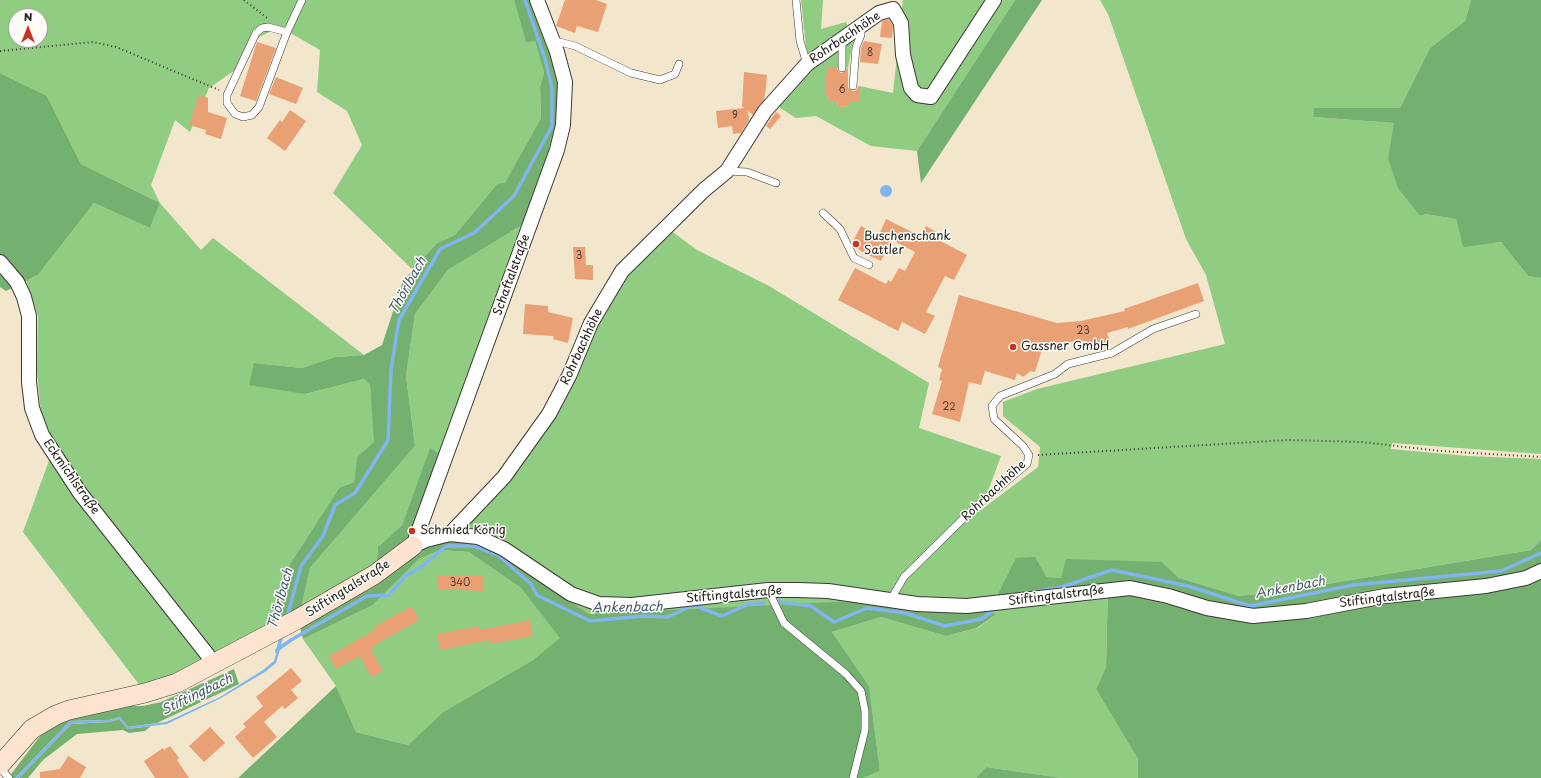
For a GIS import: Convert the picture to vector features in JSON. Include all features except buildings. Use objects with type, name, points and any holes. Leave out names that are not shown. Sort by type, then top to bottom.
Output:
[{"type":"street","name":"Schaftalstraße","points":[[413,546],[557,150],[562,125],[564,82],[552,40],[537,0]]},
{"type":"street","name":"Rohrbachhöhe","points":[[450,534],[504,477],[549,414],[569,376],[591,323],[622,271],[704,190],[727,171],[765,111],[806,64],[879,14],[893,10],[901,23],[903,55],[911,88],[917,94],[931,97],[994,0]]},
{"type":"street","name":"Eckmichlstraße","points":[[0,262],[19,287],[24,297],[29,316],[29,382],[32,408],[42,435],[80,493],[214,663]]},
{"type":"street","name":"Stiftingtalstraße","points":[[5,773],[32,729],[56,716],[75,708],[145,693],[177,683],[296,620],[374,575],[413,546],[426,540],[450,534],[478,537],[491,542],[519,558],[552,583],[571,594],[599,604],[632,606],[768,590],[828,591],[917,604],[967,606],[1130,588],[1168,596],[1220,611],[1254,616],[1306,612],[1385,596],[1486,586],[1526,578],[1541,571]]},
{"type":"lane","points":[[287,32],[273,27],[262,28],[256,33],[235,81],[230,86],[228,92],[227,103],[235,114],[243,117],[252,115],[259,107],[287,32],[302,0]]},
{"type":"lane","points":[[796,0],[800,41],[806,64]]},
{"type":"lane","points":[[853,86],[856,47],[861,35],[860,27]]},
{"type":"lane","points":[[552,40],[575,46],[631,73],[660,80],[675,74],[679,64]]},
{"type":"lane","points":[[842,40],[842,68]]},
{"type":"lane","points":[[727,171],[747,172],[776,183]]},
{"type":"lane","points":[[823,213],[840,229],[854,258],[869,266]]},
{"type":"lane","name":"Rohrbachhöhe","points":[[891,599],[904,577],[972,510],[1027,464],[1029,456],[1024,446],[994,419],[992,406],[1000,396],[1055,374],[1068,364],[1112,353],[1153,329],[1196,314]]},
{"type":"lane","points":[[768,590],[784,623],[846,674],[861,691],[865,712],[865,730],[853,778]]},
{"type":"lane","points":[[0,768],[5,773]]},
{"type":"path","points":[[244,0],[269,20],[273,27]]},
{"type":"path","points":[[0,51],[93,42],[116,47],[209,86],[228,92]]},
{"type":"path","points":[[1029,456],[1288,440],[1362,442],[1440,451],[1541,457]]},
{"type":"green space","points":[[0,0],[514,0],[526,41],[535,41],[544,73],[540,87],[541,118],[505,184],[497,184],[455,235],[437,243],[413,270],[333,193],[362,145],[347,111],[317,92],[320,50],[280,27],[257,38],[241,66],[209,88],[190,132],[175,120],[151,185],[160,203],[81,164],[47,96],[0,73]]},
{"type":"green space","points":[[514,0],[531,0],[558,76],[560,110],[546,159],[522,225],[448,270],[415,314],[406,376],[415,446],[310,568],[301,609],[274,624],[290,564],[339,488],[354,482],[357,457],[374,442],[370,385],[364,379],[305,394],[249,385],[254,363],[302,368],[335,357],[364,355],[382,345],[403,281],[437,243],[455,235],[497,184],[505,183],[541,118],[540,87],[544,73],[535,41],[526,42]]},
{"type":"green space","points":[[801,0],[823,0],[821,29],[846,22],[853,41],[848,68],[829,68],[828,73],[825,73],[825,95],[828,95],[829,101],[837,101],[838,107],[848,106],[849,101],[859,101],[859,86],[893,93],[903,0],[1015,0],[917,151],[871,146],[816,116],[796,118],[777,106],[813,67],[806,47]]},
{"type":"green space","points":[[1015,0],[1042,0],[921,183],[917,151]]},
{"type":"green space","points":[[1100,0],[1471,0],[1465,21],[1430,48],[1400,108],[1314,108],[1313,117],[1395,123],[1388,158],[1420,216],[1425,214],[1456,219],[1463,246],[1501,242],[1528,276],[1541,278],[1541,454],[1392,443],[1391,449],[1467,456],[1541,459],[1541,540],[1531,550],[1285,591],[1239,596],[1179,578],[1162,562],[1061,578],[1047,577],[1035,558],[995,599],[1108,587],[1106,667],[1096,689],[1138,759],[1138,778],[1062,778],[986,767],[976,778],[863,778],[880,771],[869,686],[832,632],[881,617],[946,636],[978,628],[995,615],[648,611],[589,614],[498,553],[466,541],[451,524],[487,487],[545,411],[587,320],[662,224],[697,250],[769,286],[929,383],[919,428],[1001,456],[981,510],[1038,467],[1040,447],[1003,416],[1003,402],[1037,389],[1225,344],[1206,275],[1186,239],[1108,14]]},
{"type":"green space","points":[[1471,0],[1541,0],[1541,278],[1528,276],[1501,242],[1463,247],[1456,219],[1425,214],[1420,216],[1398,188],[1388,158],[1394,123],[1313,117],[1314,108],[1400,108],[1430,48],[1465,21]]},
{"type":"green space","points":[[0,73],[47,96],[81,164],[160,203],[150,228],[94,203],[38,275],[6,291],[0,287]]},
{"type":"green space","points":[[94,203],[150,228],[160,203],[201,250],[213,238],[364,355],[335,357],[302,368],[254,363],[305,394],[364,379],[370,385],[375,442],[357,457],[354,482],[339,488],[290,564],[274,624],[183,673],[141,687],[23,532],[55,444],[41,414],[37,371],[38,316],[26,281],[38,275]]},
{"type":"green space","points":[[522,225],[441,455],[430,449],[402,525],[378,547],[376,568],[333,595],[321,593],[320,600],[301,609],[310,568],[415,446],[406,376],[415,314],[448,270]]},
{"type":"green space","points":[[430,448],[441,455],[407,545],[439,540],[466,541],[498,553],[589,614],[876,600],[990,608],[995,615],[977,628],[946,636],[881,617],[832,632],[869,686],[880,771],[863,778],[238,778],[336,686],[356,732],[408,745],[443,712],[533,660],[560,638],[521,588],[469,552],[440,550],[419,559],[373,605],[303,639],[300,627],[375,581],[378,547],[402,525]]},
{"type":"green space","points":[[1541,540],[1541,778],[1138,778],[1138,759],[1096,689],[1106,667],[1108,587],[995,600],[1016,558],[1035,557],[1047,577],[1061,578],[1066,559],[1162,562],[1179,578],[1239,596],[1285,591],[1531,550]]},
{"type":"green space","points":[[440,550],[469,552],[521,588],[561,638],[533,660],[443,712],[408,745],[356,732],[336,686],[303,639],[373,605],[419,559]]},
{"type":"green space","points":[[234,669],[239,684],[157,723],[128,727],[120,717],[109,720],[70,721],[15,778],[8,778],[44,731],[69,717],[111,706],[143,706],[161,702]]},
{"type":"green space","points":[[119,719],[128,729],[151,726],[145,731],[129,733],[123,730],[77,734],[43,760],[28,778],[19,778],[71,724],[109,722]]},
{"type":"green space","points":[[986,767],[1062,778],[976,778]]},
{"type":"water","points":[[884,185],[888,185],[892,191],[888,197],[884,197],[880,193],[880,189]]},
{"type":"water","name":"Stiftingbach","points":[[278,648],[280,649],[276,663],[265,672],[221,698],[167,724],[128,729],[119,719],[109,722],[71,724],[19,778],[15,778],[70,721],[109,720],[120,717],[128,727],[166,722],[220,697],[263,670],[274,661]]},
{"type":"waterway","name":"Thörlbach","points":[[287,617],[301,566],[323,536],[335,505],[355,493],[388,440],[391,370],[399,320],[440,249],[474,233],[514,196],[552,126],[552,88],[545,59],[525,0]]},
{"type":"waterway","name":"Ankenbach","points":[[277,650],[291,640],[367,596],[389,595],[405,576],[421,567],[446,546],[474,546],[498,555],[531,584],[537,595],[590,621],[643,616],[668,617],[693,605],[722,616],[749,604],[764,603]]},
{"type":"waterway","name":"Ankenbach","points":[[1033,592],[1062,587],[1112,570],[1188,586],[1250,606],[1353,585],[1501,571],[1541,553]]},
{"type":"waterway","name":"Ankenbach","points":[[779,602],[811,606],[834,622],[867,608],[905,613],[945,626],[982,619],[994,610]]},
{"type":"waterway","name":"Ankenbach","points":[[277,652],[282,635]]},
{"type":"place","name":"Buschenschank Sattler","points":[[856,244]]},
{"type":"place","name":"Gassner GmbH","points":[[1013,347]]},
{"type":"place","name":"Schmied König","points":[[412,531]]}]
